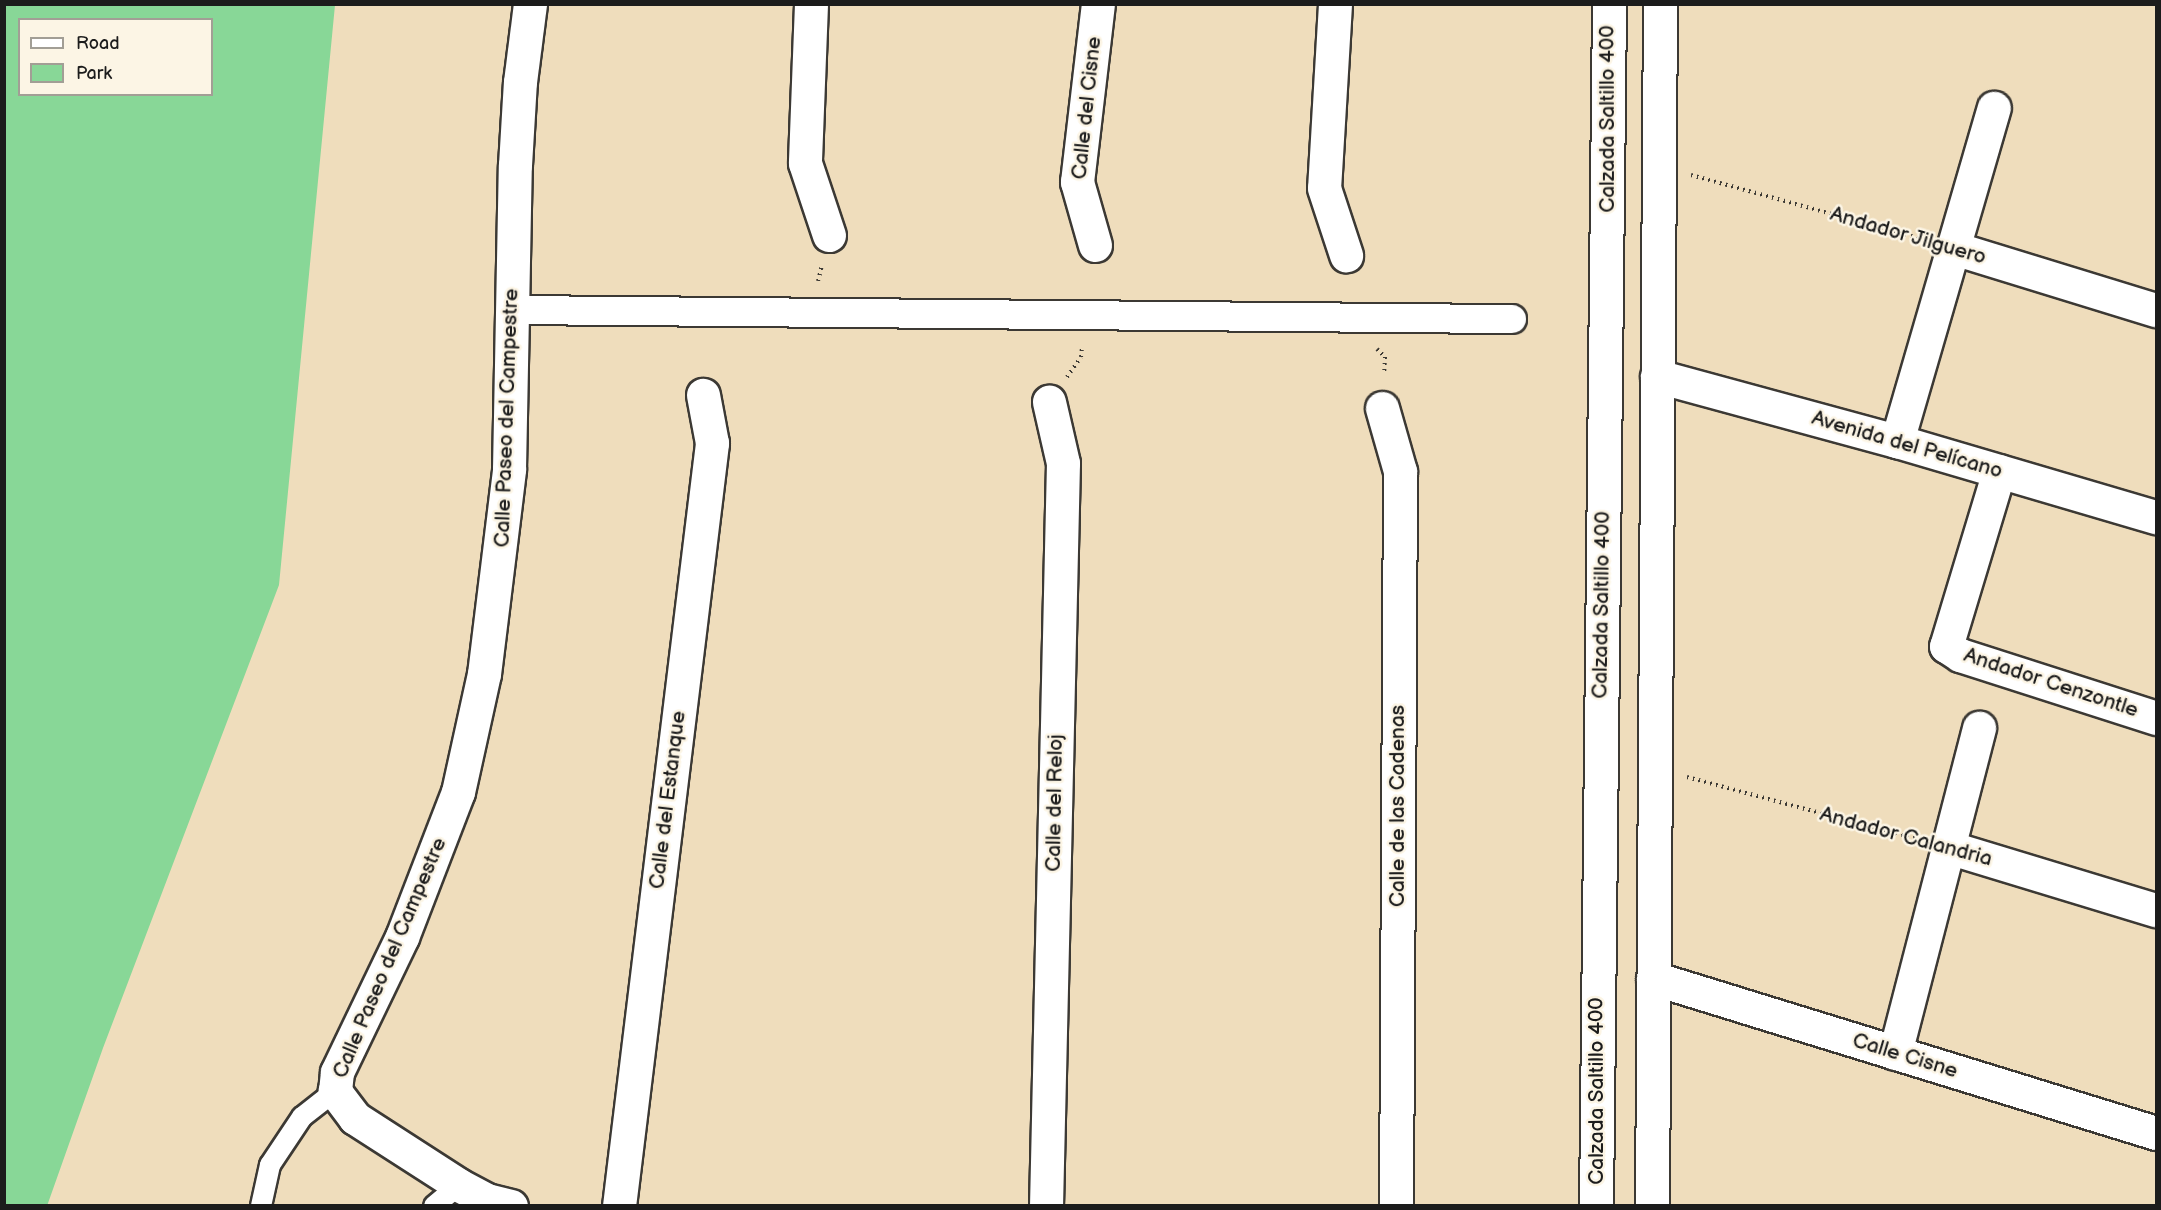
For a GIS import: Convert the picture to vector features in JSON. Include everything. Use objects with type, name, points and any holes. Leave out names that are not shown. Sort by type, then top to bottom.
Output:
[{"type":"street","name":"Calle Paseo del Campestre","points":[[335,1091],[337,1072],[402,937],[458,792],[484,674],[500,567],[509,469],[520,82],[530,4]]},
{"type":"street","points":[[811,4],[805,163],[829,235]]},
{"type":"street","name":"Calle del Cisne","points":[[1095,245],[1077,182],[1098,4]]},
{"type":"street","points":[[1335,4],[1324,188],[1346,255]]},
{"type":"street","name":"Calzada Saltillo 400","points":[[1596,1206],[1609,4]]},
{"type":"street","points":[[1652,1206],[1660,4]]},
{"type":"street","points":[[1897,441],[1994,108]]},
{"type":"street","name":"Andador Jilguero","points":[[1954,248],[2157,310]]},
{"type":"street","points":[[512,310],[1512,319]]},
{"type":"street","name":"Avenida del Pelícano","points":[[1657,376],[1897,441],[2157,517]]},
{"type":"street","name":"Calle del Estanque","points":[[619,1206],[712,442],[703,395]]},
{"type":"street","name":"Calle del Reloj","points":[[1046,1206],[1063,463],[1049,402]]},
{"type":"street","name":"Calle de las Cadenas","points":[[1382,408],[1400,471],[1396,1206]]},
{"type":"street","name":"Andador Cenzontle","points":[[1999,471],[1946,646],[1960,655],[2157,718]]},
{"type":"street","points":[[1895,1053],[1979,728]]},
{"type":"street","name":"Andador Calandria","points":[[1948,847],[2157,910]]},
{"type":"street","name":"Calle Cisne","points":[[1653,978],[2157,1133]]},
{"type":"street","points":[[335,1091],[355,1118],[447,1195],[487,1200],[511,1206]]},
{"type":"lane","points":[[261,1206],[270,1165],[302,1117],[335,1091]]},
{"type":"path","name":"Andador Jilguero","points":[[1659,166],[1954,248]]},
{"type":"path","points":[[811,313],[829,235]]},
{"type":"path","points":[[1049,402],[1081,357],[1085,315]]},
{"type":"path","points":[[1346,318],[1385,357],[1382,408]]},
{"type":"path","name":"Andador Calandria","points":[[1654,768],[1948,847]]},
{"type":"green space","points":[[5,4],[335,5],[279,585],[103,1048],[47,1206],[4,1205]]}]
